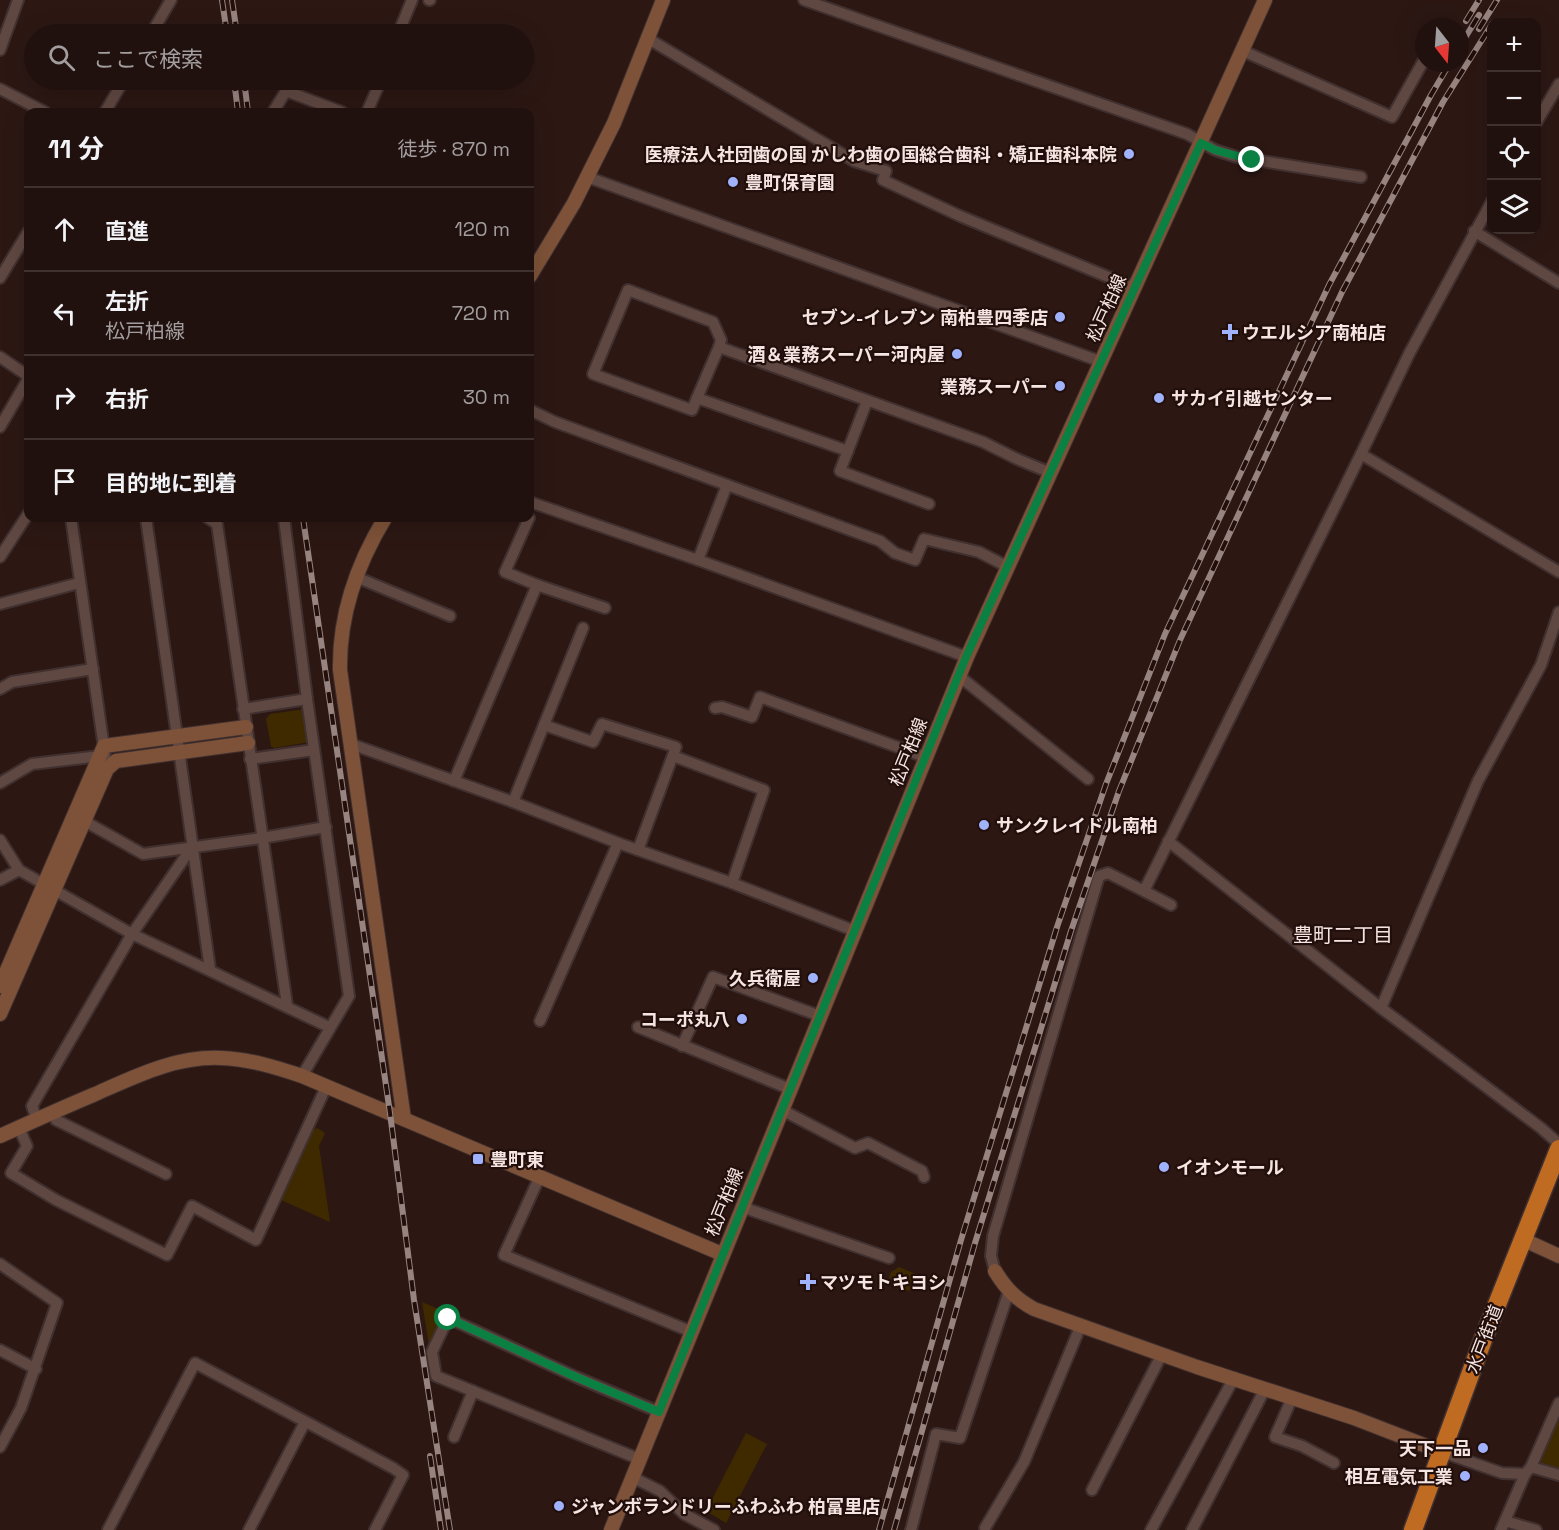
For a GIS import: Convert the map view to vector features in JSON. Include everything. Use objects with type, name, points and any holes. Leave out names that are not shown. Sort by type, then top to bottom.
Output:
[{"type":"highway","name":"水戸街道","points":[[1413,1530],[1522,1239],[1559,1149]]},
{"type":"street","points":[[0,50],[18,0]]},
{"type":"street","points":[[157,24],[171,0]]},
{"type":"street","points":[[402,24],[412,0]]},
{"type":"street","points":[[534,269],[574,202],[614,123],[663,0]]},
{"type":"street","points":[[804,0],[1187,134],[1215,150],[1252,160],[1342,172],[1361,177]]},
{"type":"street","name":"松戸柏線","points":[[612,1530],[966,657],[1265,0]]},
{"type":"street","points":[[647,38],[854,160],[886,171],[883,180],[960,216],[1135,288]]},
{"type":"street","points":[[1243,51],[1392,117],[1417,72]]},
{"type":"street","points":[[1541,115],[1559,84]]},
{"type":"street","points":[[0,89],[37,108]]},
{"type":"street","points":[[107,108],[118,90]]},
{"type":"street","points":[[369,108],[377,90]]},
{"type":"street","points":[[275,108],[286,91],[331,108]]},
{"type":"street","points":[[587,177],[1102,362]]},
{"type":"street","points":[[1144,891],[1409,354],[1487,208]]},
{"type":"street","points":[[1474,231],[1559,283]]},
{"type":"street","points":[[2,271],[24,237]]},
{"type":"street","points":[[628,290],[713,322],[722,340],[719,347],[692,410],[593,374],[628,290]]},
{"type":"street","points":[[719,347],[983,442],[1051,473]]},
{"type":"street","points":[[0,357],[24,375]]},
{"type":"street","points":[[0,427],[24,385]]},
{"type":"street","points":[[698,398],[848,451]]},
{"type":"street","points":[[867,400],[840,471],[928,504]]},
{"type":"street","points":[[534,412],[880,542],[895,553],[915,560],[924,539],[979,552],[1008,567]]},
{"type":"street","points":[[1361,454],[1559,572]]},
{"type":"street","points":[[698,560],[728,485]]},
{"type":"street","points":[[534,504],[966,657]]},
{"type":"street","points":[[0,557],[24,520]]},
{"type":"street","points":[[71,522],[93,669],[102,751],[107,769]]},
{"type":"street","points":[[147,522],[210,969]]},
{"type":"street","points":[[214,522],[217,524],[287,1005]]},
{"type":"street","points":[[285,522],[349,996],[302,1076]]},
{"type":"street","points":[[383,522],[356,577],[346,608],[339,652],[404,1119]]},
{"type":"street","points":[[527,522],[504,572],[605,608]]},
{"type":"street","points":[[356,577],[450,616]]},
{"type":"street","points":[[0,604],[79,583]]},
{"type":"street","points":[[454,781],[537,585]]},
{"type":"street","points":[[1381,1008],[1478,781],[1541,665],[1559,612]]},
{"type":"street","points":[[513,802],[583,628]]},
{"type":"street","points":[[0,689],[12,682],[93,669]]},
{"type":"street","points":[[959,676],[1088,779]]},
{"type":"street","points":[[715,708],[722,707],[752,717],[760,697],[925,757]]},
{"type":"street","points":[[243,708],[307,699]]},
{"type":"street","points":[[544,725],[593,742],[602,724],[676,747],[638,850]]},
{"type":"street","points":[[0,783],[32,764],[177,736],[246,727]]},
{"type":"street","points":[[79,818],[107,769],[116,761],[248,743]]},
{"type":"street","points":[[351,744],[732,883],[855,931]]},
{"type":"street","points":[[250,759],[314,750]]},
{"type":"street","points":[[0,1014],[4,984],[50,887],[79,818],[102,751]]},
{"type":"street","points":[[673,756],[764,790],[732,883]]},
{"type":"street","points":[[79,818],[143,854],[326,827]]},
{"type":"street","points":[[0,840],[19,870],[132,934],[287,1005],[329,1027]]},
{"type":"street","points":[[1168,842],[1559,1144]]},
{"type":"street","points":[[540,1021],[618,843]]},
{"type":"street","points":[[37,1120],[32,1106],[132,934],[192,847]]},
{"type":"street","points":[[0,880],[19,870]]},
{"type":"street","points":[[1171,905],[1108,873],[1099,876],[993,1236],[991,1256],[995,1271],[1009,1291],[1034,1309],[1354,1418],[1502,1473],[1528,1471],[1559,1475]]},
{"type":"street","points":[[682,1046],[713,977],[820,1016]]},
{"type":"street","points":[[638,1028],[790,1089]]},
{"type":"street","points":[[0,1136],[149,1071],[196,1059],[246,1060],[274,1066],[302,1076],[722,1254]]},
{"type":"street","points":[[19,1128],[27,1146],[11,1173],[56,1200],[167,1255],[192,1206],[256,1240],[326,1087]]},
{"type":"street","points":[[782,1110],[855,1148],[868,1143],[922,1171],[924,1177]]},
{"type":"street","points":[[53,1113],[56,1120],[166,1174]]},
{"type":"street","points":[[540,1176],[504,1255],[692,1332]]},
{"type":"street","points":[[742,1207],[889,1258]]},
{"type":"street","points":[[1522,1239],[1559,1256]]},
{"type":"street","points":[[0,1264],[57,1303],[21,1408],[5,1427],[0,1447]]},
{"type":"street","points":[[911,1530],[936,1434],[960,1438],[1009,1291]]},
{"type":"street","points":[[639,1459],[436,1376],[432,1352],[448,1318],[576,1377],[659,1412]]},
{"type":"street","points":[[985,1528],[1024,1462],[1081,1325]]},
{"type":"street","points":[[0,1350],[36,1369]]},
{"type":"street","points":[[1092,1490],[1162,1354]]},
{"type":"street","points":[[108,1530],[195,1363],[403,1475],[375,1530]]},
{"type":"street","points":[[1151,1530],[1234,1378]]},
{"type":"street","points":[[1192,1530],[1266,1389]]},
{"type":"street","points":[[454,1437],[473,1391]]},
{"type":"street","points":[[1292,1398],[1275,1437],[1302,1446],[1334,1463]]},
{"type":"street","points":[[1536,1530],[1503,1526],[1559,1403]]},
{"type":"street","points":[[249,1530],[305,1422]]},
{"type":"street","points":[[632,1477],[660,1491],[684,1514],[714,1530]]},
{"type":"shaded area","points":[[305,709],[310,742],[274,748],[271,746],[266,719],[270,714]]},
{"type":"shaded area","points":[[317,1128],[325,1133],[319,1146],[330,1222],[281,1200],[312,1131]]},
{"type":"shaded area","points":[[899,1267],[923,1277],[919,1285],[910,1291],[898,1288],[889,1278],[891,1272]]},
{"type":"shaded area","points":[[422,1302],[445,1312],[430,1351]]},
{"type":"shaded area","points":[[1559,1419],[1559,1471],[1544,1467],[1539,1458]]},
{"type":"shaded area","points":[[746,1433],[767,1444],[726,1523],[706,1511]]},
{"type":"railway","points":[[222,0],[226,24]]},
{"type":"railway","points":[[232,0],[236,24]]},
{"type":"railway","points":[[1468,18],[1479,0]]},
{"type":"railway","points":[[1479,29],[1497,0]]},
{"type":"railway","points":[[1469,31],[1479,15]]},
{"type":"railway","points":[[894,1530],[975,1243],[1071,931],[1119,791],[1180,640],[1342,292],[1443,102],[1487,32]]},
{"type":"railway","points":[[879,1530],[961,1240],[1057,927],[1106,784],[1165,634],[1329,285],[1445,72]]},
{"type":"railway","points":[[235,90],[238,108]]},
{"type":"railway","points":[[245,90],[248,108]]},
{"type":"railway","points":[[304,522],[390,1113],[414,1300],[450,1530]]},
{"type":"railway","points":[[430,1456],[441,1530]]},
{"type":"place","name":"医療法人社団歯の国 かしわ歯の国総合歯科・矯正歯科本院","points":[[1129,154]]},
{"type":"place","name":"豊町保育園","points":[[733,182]]},
{"type":"place","name":"セブン-イレブン 南柏豊四季店","points":[[1060,317]]},
{"type":"place","name":"ウエルシア南柏店","points":[[1230,332]]},
{"type":"place","name":"酒＆業務スーパー河内屋","points":[[957,354]]},
{"type":"place","name":"業務スーパー","points":[[1060,386]]},
{"type":"place","name":"サカイ引越センター","points":[[1159,398]]},
{"type":"place","name":"サンクレイドル南柏","points":[[984,825]]},
{"type":"place","name":"久兵衛屋","points":[[813,978]]},
{"type":"place","name":"コーポ丸八","points":[[742,1019]]},
{"type":"place","name":"豊町東","points":[[478,1159]]},
{"type":"place","name":"イオンモール","points":[[1164,1167]]},
{"type":"place","name":"マツモトキヨシ","points":[[808,1282]]},
{"type":"place","name":"天下一品","points":[[1483,1448]]},
{"type":"place","name":"相互電気工業","points":[[1465,1476]]},
{"type":"place","name":"ジャンボランドリーふわふわ 柏富里店","points":[[559,1506]]},
{"type":"district","name":"豊町二丁目","points":[[1343,935]]},
{"type":"route","points":[[448,1318],[576,1377],[659,1412],[966,657],[1201,143],[1215,150],[1252,160]]}]
